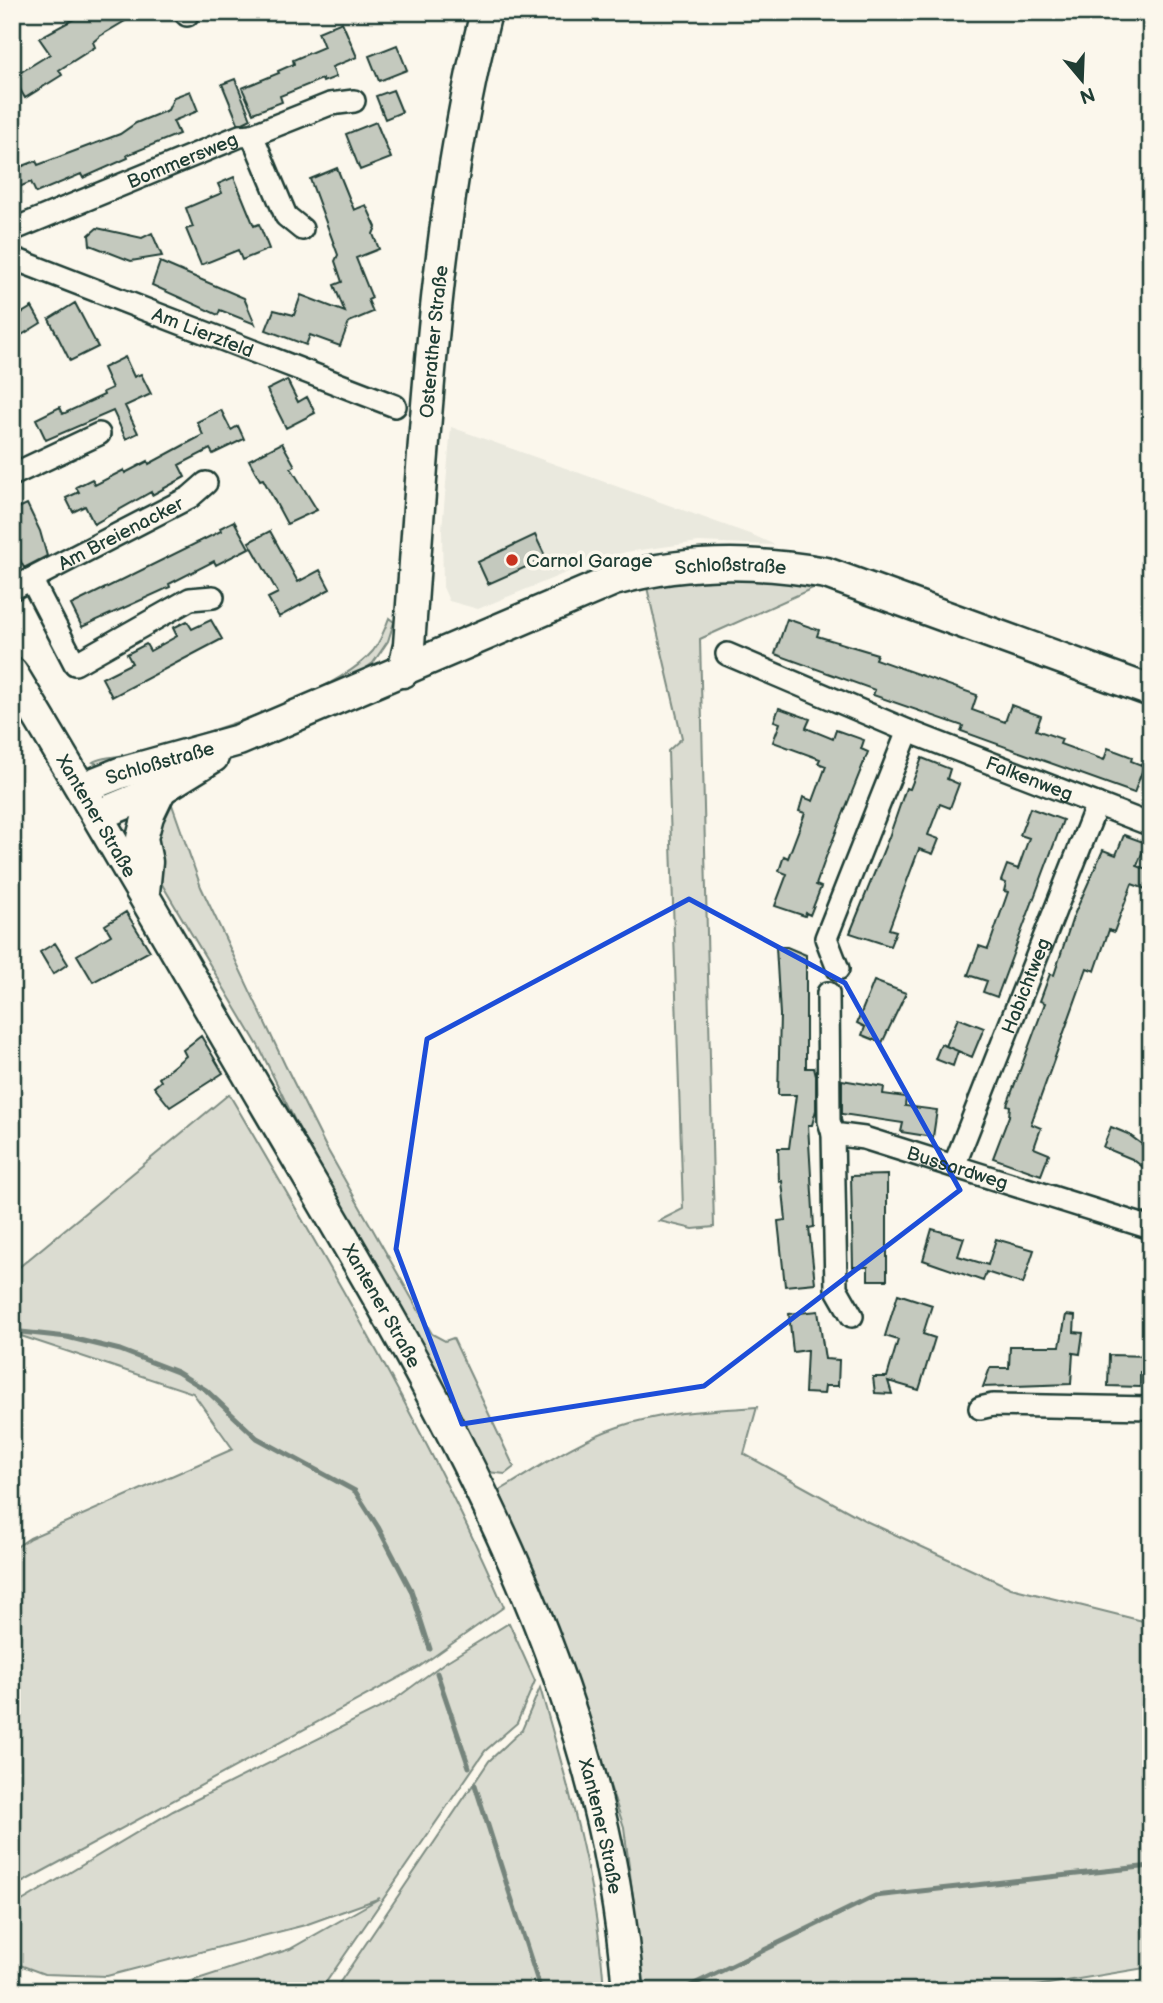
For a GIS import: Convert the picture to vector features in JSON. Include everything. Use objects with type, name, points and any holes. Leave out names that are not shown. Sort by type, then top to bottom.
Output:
[{"type":"main road","name":"Osterather Straße","points":[[403,672],[409,645],[442,246],[466,98],[486,12]]},
{"type":"main road","name":"Schloßstraße","points":[[82,788],[120,774],[239,740],[614,580],[644,571],[713,563],[786,565],[825,573],[1151,691]]},
{"type":"main road","name":"Xantener Straße","points":[[12,673],[144,892],[387,1311],[485,1495],[532,1603],[574,1719],[609,1851],[628,1991]]},
{"type":"main road","name":"Schloßstraße","points":[[98,815],[161,789],[239,740]]},
{"type":"main road","points":[[144,892],[146,862],[142,838],[148,816],[161,789]]},
{"type":"street","name":"Bommersweg","points":[[12,230],[240,136],[252,135],[330,104],[354,102]]},
{"type":"street","points":[[252,135],[286,216],[302,229]]},
{"type":"street","name":"Am Lierzfeld","points":[[12,258],[395,406]]},
{"type":"street","points":[[12,475],[99,434]]},
{"type":"street","name":"Am Breienacker","points":[[12,589],[190,497],[206,483]]},
{"type":"street","points":[[32,579],[75,664],[190,599],[213,597]]},
{"type":"street","name":"Falkenweg","points":[[727,654],[908,731],[1151,825]]},
{"type":"street","points":[[838,969],[826,938],[908,731]]},
{"type":"street","name":"Habichtweg","points":[[954,1166],[1097,804]]},
{"type":"street","points":[[828,993],[829,1121],[833,1134],[836,1288],[852,1316]]},
{"type":"street","name":"Bussardweg","points":[[833,1134],[864,1138],[1151,1228]]},
{"type":"street","points":[[980,1408],[993,1405],[1151,1408]]},
{"type":"highlighted area","points":[[689,899],[845,983],[960,1190],[704,1386],[462,1424],[396,1249],[427,1039]]},
{"type":"shaded area","points":[[451,427],[775,545],[699,542],[626,552],[590,563],[478,609],[449,601],[443,587],[442,529]]},
{"type":"shaded area","points":[[712,574],[822,584],[700,639],[714,1227],[693,1229],[659,1221],[683,1209],[668,751],[682,738],[646,583]]},
{"type":"shaded area","points":[[389,618],[394,622],[388,641],[373,663],[348,681],[281,712],[103,767],[93,762],[108,757],[139,754],[229,725],[328,684],[354,668],[373,651]]},
{"type":"shaded area","points":[[170,799],[201,887],[285,1065],[326,1147],[432,1334],[445,1341],[453,1338],[514,1467],[505,1474],[488,1472],[453,1400],[295,1121],[259,1047],[160,881],[154,857],[154,839]]},
{"type":"shaded area","points":[[229,1094],[339,1283],[409,1411],[504,1607],[419,1667],[12,1888],[12,1550],[30,1538],[233,1449],[193,1393],[12,1333],[12,1273]]},
{"type":"shaded area","points":[[757,1407],[744,1454],[866,1521],[1011,1588],[1151,1623],[1151,1967],[1006,1991],[645,1991],[624,1827],[547,1601],[499,1491],[572,1448],[618,1427],[669,1415]]},
{"type":"shaded area","points":[[509,1623],[535,1681],[517,1723],[485,1751],[320,1991],[161,1991],[290,1949],[380,1898],[305,1925],[107,1976],[44,1974],[12,1962],[12,1907],[173,1811],[390,1703],[444,1663]]},
{"type":"shaded area","points":[[540,1688],[581,1838],[596,1914],[604,1991],[334,1991],[489,1761],[522,1730]]},
{"type":"building","points":[[87,12],[140,12],[100,36],[93,42],[95,47],[59,70],[62,75],[25,98],[13,77],[50,54],[39,38]]},
{"type":"building","points":[[342,22],[357,57],[332,67],[336,77],[323,82],[322,79],[280,96],[282,102],[253,113],[242,88],[279,73],[278,71],[294,64],[293,60],[324,47],[318,32]]},
{"type":"building","points":[[397,45],[407,70],[379,81],[369,56]]},
{"type":"building","points":[[235,79],[251,119],[243,123],[238,123],[222,84]]},
{"type":"building","points":[[393,90],[402,112],[385,119],[376,96]]},
{"type":"building","points":[[190,91],[198,111],[173,121],[179,134],[127,155],[128,158],[83,178],[81,174],[36,193],[31,182],[12,190],[12,170],[36,161],[38,165],[120,134],[136,123],[168,110],[174,97]]},
{"type":"building","points":[[376,122],[391,158],[360,170],[346,134]]},
{"type":"building","points":[[337,168],[354,210],[366,205],[376,227],[373,234],[379,249],[356,258],[372,298],[368,300],[373,312],[349,322],[340,346],[310,335],[306,345],[266,330],[274,310],[294,315],[301,295],[345,312],[334,285],[342,282],[335,261],[338,255],[310,179]]},
{"type":"building","points":[[234,177],[254,226],[259,224],[269,249],[242,260],[238,250],[201,265],[186,229],[193,227],[186,208],[222,193],[218,184]]},
{"type":"building","points":[[97,228],[142,238],[152,233],[162,256],[131,261],[90,245],[89,235]]},
{"type":"building","points":[[160,262],[244,298],[255,324],[220,310],[218,315],[152,285]]},
{"type":"building","points":[[75,303],[98,347],[70,361],[49,319]]},
{"type":"building","points":[[32,307],[41,323],[12,341],[12,319]]},
{"type":"building","points":[[125,357],[134,377],[141,374],[151,394],[125,406],[138,433],[126,439],[113,411],[46,440],[36,419],[60,407],[63,414],[104,395],[103,392],[112,388],[103,368]]},
{"type":"building","points":[[287,380],[298,402],[307,397],[315,413],[286,428],[267,390]]},
{"type":"building","points":[[221,410],[231,430],[238,426],[244,439],[213,454],[210,449],[179,465],[185,477],[152,495],[151,492],[94,524],[85,506],[73,512],[66,498],[79,492],[76,487],[92,479],[95,485],[124,470],[125,473],[148,461],[149,464],[203,435],[197,422]]},
{"type":"building","points":[[282,443],[295,466],[291,468],[317,510],[287,524],[263,479],[260,480],[249,460]]},
{"type":"building","points":[[27,504],[40,531],[47,556],[24,568],[12,544],[12,511]]},
{"type":"building","points":[[234,521],[249,548],[216,565],[214,561],[169,584],[170,587],[82,627],[71,605],[221,531],[220,528]]},
{"type":"building","points":[[270,531],[298,582],[320,570],[330,589],[279,617],[268,598],[278,593],[249,542]]},
{"type":"building","name":"Carnol Garage","points":[[535,535],[546,558],[488,584],[478,562]]},
{"type":"building","points":[[787,619],[819,630],[817,636],[877,654],[875,659],[977,695],[972,710],[1005,722],[1011,705],[1041,716],[1036,730],[1062,739],[1060,744],[1104,760],[1108,748],[1132,757],[1131,761],[1144,766],[1134,793],[961,731],[963,726],[873,695],[875,690],[775,654]]},
{"type":"building","points":[[211,620],[222,639],[112,697],[102,678],[132,663],[127,654],[146,644],[150,651],[177,636],[173,628],[187,621],[192,629]]},
{"type":"building","points":[[779,708],[810,719],[806,728],[833,739],[836,730],[864,740],[861,749],[868,752],[816,885],[821,887],[810,915],[806,913],[805,916],[775,906],[787,874],[779,871],[784,856],[788,858],[805,813],[799,811],[803,797],[813,801],[826,766],[818,763],[820,759],[773,742],[780,723],[774,721]]},
{"type":"building","points":[[922,758],[950,769],[947,779],[959,784],[950,808],[940,804],[928,835],[939,839],[933,854],[919,849],[889,929],[896,931],[890,946],[850,933],[906,788],[910,789]]},
{"type":"building","points":[[1030,808],[1063,820],[997,997],[983,992],[987,981],[968,975],[979,946],[988,949],[1008,892],[1004,891],[1006,883],[1001,881],[1007,865],[1018,869],[1029,838],[1020,835]]},
{"type":"building","points":[[1124,835],[1146,843],[1137,866],[1151,871],[1151,891],[1132,884],[1114,932],[1109,930],[1095,971],[1087,968],[1031,1124],[1041,1128],[1034,1148],[1049,1154],[1041,1175],[993,1158],[1009,1116],[1010,1106],[1007,1105],[1045,1003],[1040,1001],[1050,974],[1054,975],[1073,917],[1103,850],[1116,855]]},
{"type":"building","points":[[126,912],[150,951],[93,982],[77,955],[111,935],[105,925]]},
{"type":"building","points":[[55,943],[68,964],[53,974],[40,952]]},
{"type":"building","points":[[776,947],[787,947],[806,955],[806,1068],[814,1068],[816,1076],[816,1110],[812,1125],[808,1125],[814,1227],[809,1228],[815,1283],[785,1286],[778,1221],[786,1220],[782,1181],[779,1182],[778,1148],[789,1148],[796,1095],[778,1095],[780,1015]]},
{"type":"building","points":[[874,981],[906,993],[882,1043],[862,1035],[865,1027],[857,1023]]},
{"type":"building","points":[[958,1018],[984,1028],[972,1057],[946,1046]]},
{"type":"building","points":[[201,1036],[223,1073],[170,1107],[154,1087],[161,1081],[159,1078],[186,1056],[183,1050]]},
{"type":"building","points":[[941,1044],[958,1051],[953,1066],[935,1059]]},
{"type":"building","points":[[842,1080],[884,1087],[883,1094],[906,1097],[905,1106],[937,1110],[933,1137],[901,1132],[903,1123],[842,1114]]},
{"type":"building","points":[[1111,1127],[1128,1134],[1151,1151],[1151,1173],[1132,1159],[1103,1147]]},
{"type":"building","points":[[887,1175],[887,1280],[868,1280],[868,1267],[853,1267],[851,1176]]},
{"type":"building","points":[[932,1229],[964,1238],[958,1256],[988,1265],[996,1239],[1034,1250],[1023,1284],[986,1272],[983,1281],[923,1260]]},
{"type":"building","points":[[898,1294],[932,1305],[923,1334],[935,1338],[919,1390],[888,1381],[892,1394],[875,1393],[873,1377],[887,1377],[898,1340],[885,1336]]},
{"type":"building","points":[[818,1311],[825,1359],[839,1360],[838,1386],[825,1386],[824,1394],[805,1393],[807,1350],[793,1352],[789,1314]]},
{"type":"building","points":[[1066,1315],[1075,1316],[1074,1332],[1083,1333],[1080,1354],[1073,1353],[1071,1384],[983,1387],[990,1368],[1009,1368],[1010,1346],[1060,1346]]},
{"type":"building","points":[[1109,1355],[1151,1356],[1151,1372],[1140,1372],[1140,1387],[1108,1386]]},
{"type":"waterway","points":[[12,1331],[67,1337],[120,1350],[177,1372],[206,1390],[257,1438],[355,1491],[378,1527],[411,1590],[430,1649]]},
{"type":"waterway","points":[[437,1673],[469,1767]]},
{"type":"waterway","points":[[475,1785],[541,1991]]},
{"type":"waterway","points":[[680,1991],[875,1896],[1151,1866]]},
{"type":"place","name":"Carnol Garage","points":[[512,560]]}]
